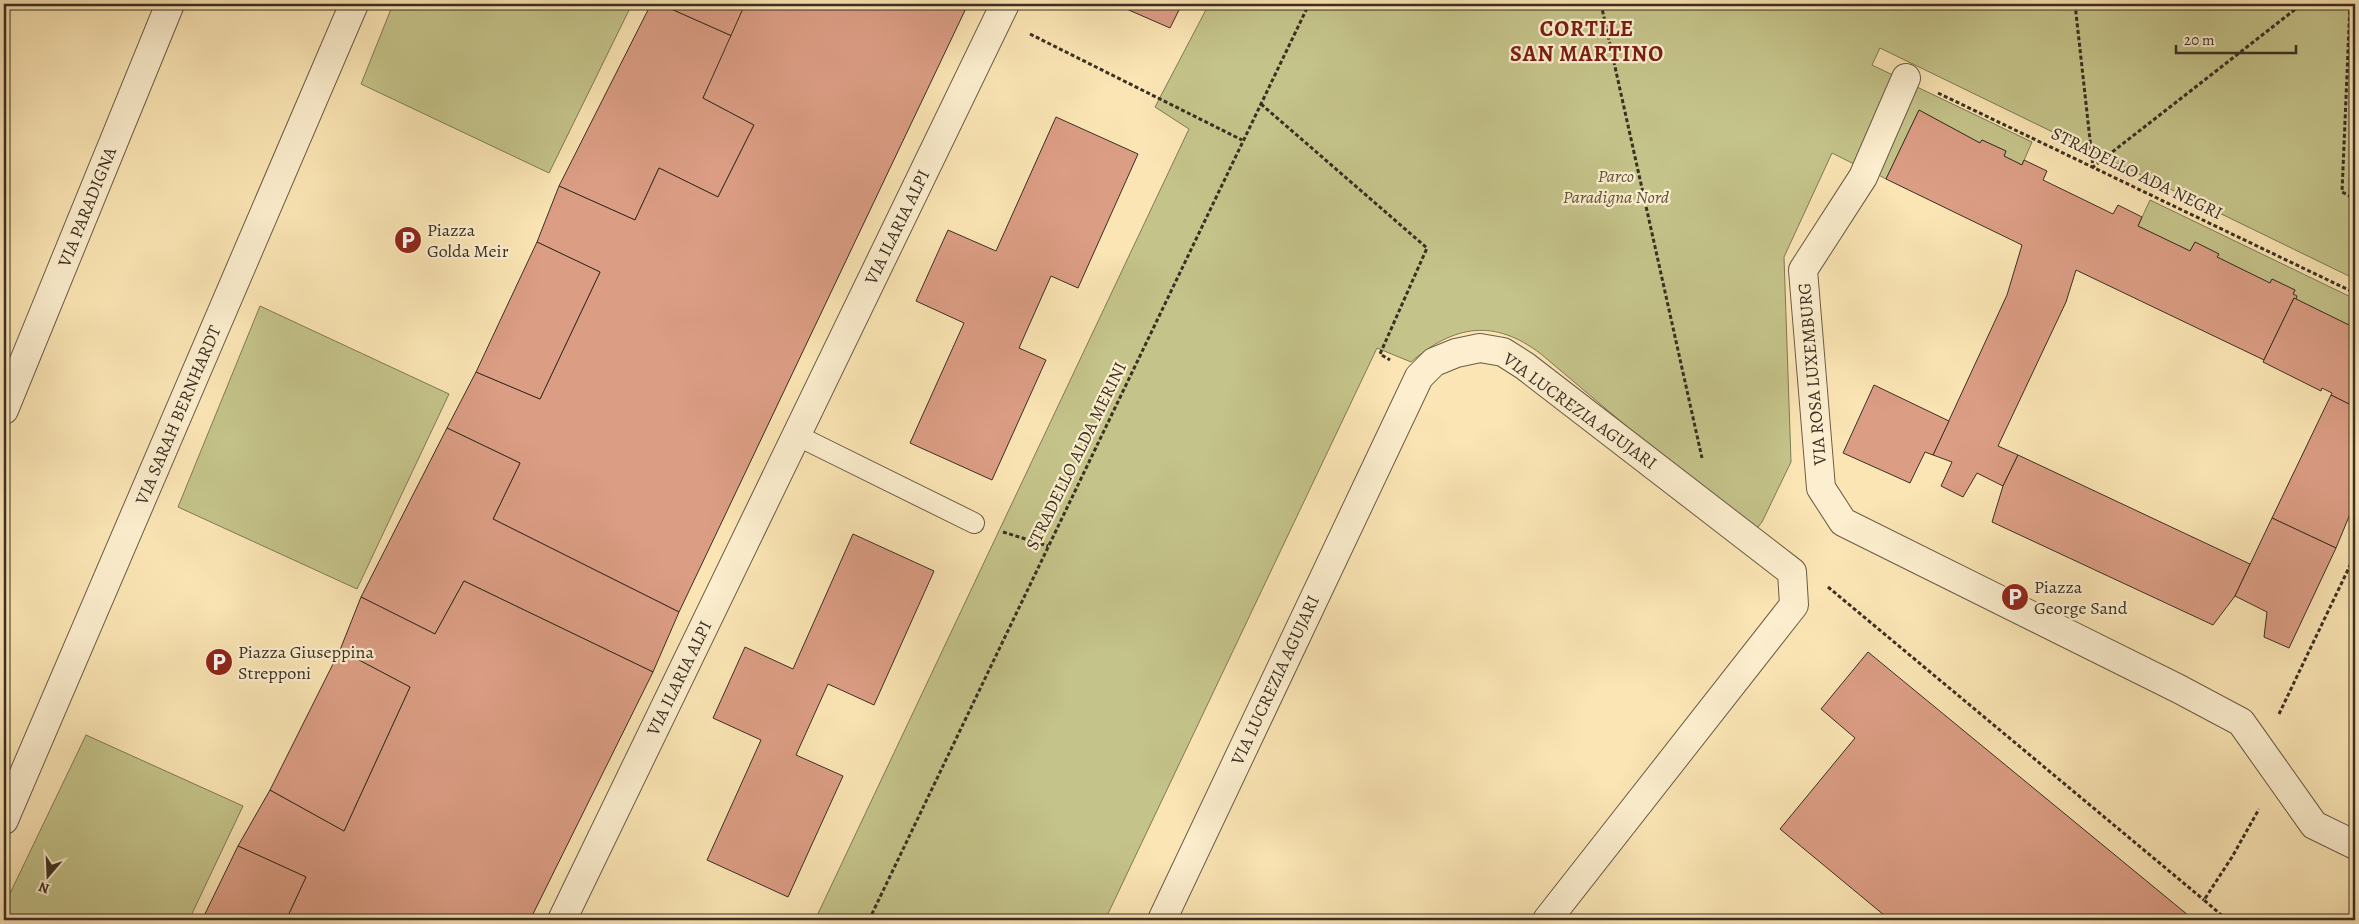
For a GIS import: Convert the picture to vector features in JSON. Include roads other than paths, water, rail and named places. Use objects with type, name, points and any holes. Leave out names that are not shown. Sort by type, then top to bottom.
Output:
[{"type":"street","name":"VIA PARADIGNA","points":[[4,410],[170,4]]},
{"type":"street","name":"VIA SARAH BERNHARDT","points":[[4,820],[348,6]]},
{"type":"street","name":"VIA ILARIA ALPI","points":[[562,920],[1002,11]]},
{"type":"street","name":"VIA ROSA LUXEMBURG","points":[[1906,78],[1864,177],[1803,270],[1821,488],[1843,522],[2179,689],[2241,722],[2314,825],[2355,845]]},
{"type":"street","name":"VIA LUCREZIA AGUJARI","points":[[1162,920],[1419,377],[1434,362],[1456,353],[1480,348],[1503,352],[1532,372],[1792,572],[1794,606],[1547,920]]},
{"type":"lane","points":[[796,435],[974,523]]},
{"type":"place","name":"Piazza Golda Meir","points":[[408,240]]},
{"type":"place","name":"Piazza George Sand","points":[[2015,597]]},
{"type":"place","name":"Piazza Giuseppina Strepponi","points":[[219,662]]},
{"type":"district","name":"CORTILE SAN MARTINO","points":[[1587,40]]},
{"type":"park label","name":"Parco Paradigna Nord","points":[[1616,186]]}]
